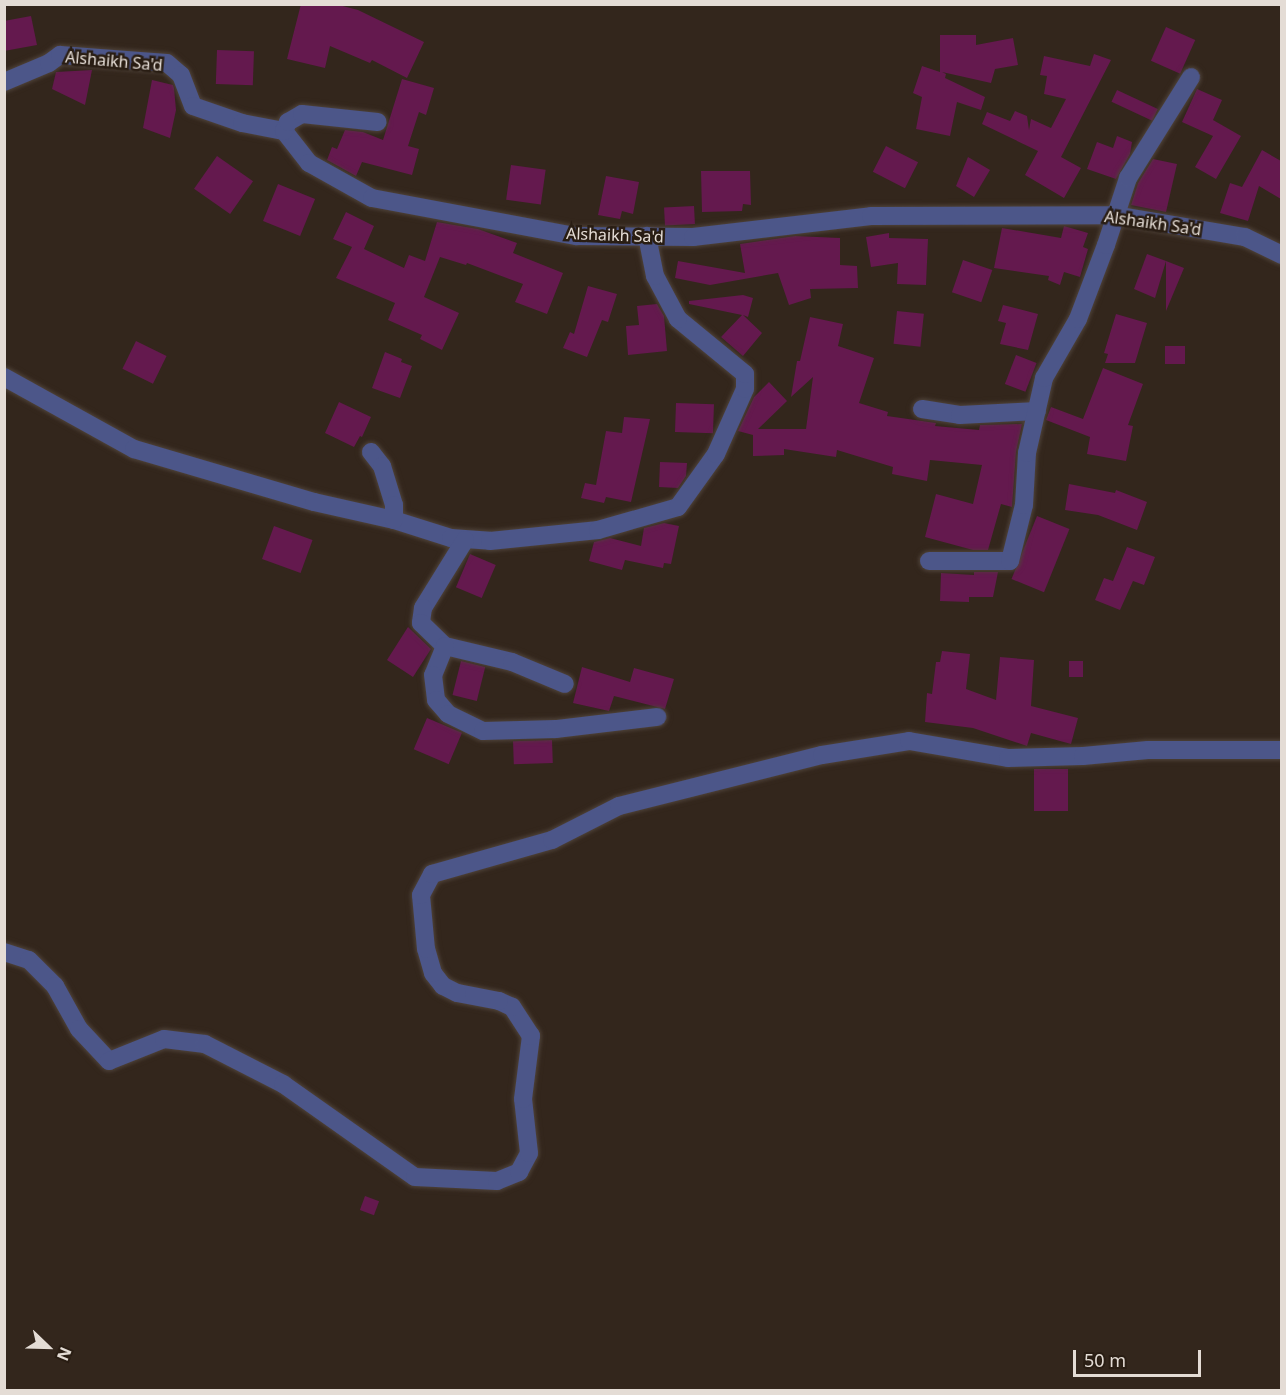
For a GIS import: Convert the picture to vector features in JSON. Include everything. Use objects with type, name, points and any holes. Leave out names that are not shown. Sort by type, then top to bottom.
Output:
[{"type":"street","name":"Alshaikh Sa'd","points":[[4,82],[49,63],[60,55],[166,63],[181,75],[193,106],[243,123],[284,131],[309,163],[372,198],[576,236],[693,237],[871,216],[1115,215],[1245,237],[1281,255]]},
{"type":"street","points":[[929,561],[1010,561],[1024,505],[1027,453],[1044,378],[1078,319],[1128,178],[1191,77]]},
{"type":"street","points":[[284,131],[288,122],[302,114],[378,122]]},
{"type":"street","points":[[4,378],[51,401],[134,449],[314,502],[394,520],[451,538],[490,541],[598,530],[678,507],[716,454],[745,388],[745,374],[678,320],[655,276],[647,237]]},
{"type":"street","points":[[922,409],[960,415],[1037,411]]},
{"type":"street","points":[[371,452],[382,466],[394,504],[394,520]]},
{"type":"street","points":[[465,540],[423,608],[421,622],[445,646],[512,662],[565,684]]},
{"type":"street","points":[[445,646],[433,675],[436,700],[448,714],[483,731],[556,729],[657,717]]},
{"type":"street","points":[[4,952],[29,960],[55,986],[79,1029],[109,1061],[164,1039],[205,1044],[283,1084],[415,1177],[497,1181],[519,1172],[529,1153],[523,1099],[531,1036],[512,1007],[499,1001],[457,993],[443,986],[433,973],[426,950],[422,895],[432,874],[552,840],[620,806],[822,754],[909,741],[1008,758],[1083,756],[1148,750],[1281,750]]},
{"type":"building","points":[[301,4],[335,4],[358,10],[424,42],[407,78],[372,60],[370,63],[330,46],[325,68],[287,59]]},
{"type":"building","points":[[31,16],[37,45],[4,51],[4,21]]},
{"type":"building","points":[[1166,27],[1195,40],[1180,74],[1151,61]]},
{"type":"building","points":[[940,35],[976,35],[976,45],[1013,38],[1018,65],[995,69],[991,83],[942,72],[946,74],[945,78],[985,97],[981,110],[957,102],[950,136],[916,129],[922,97],[913,93],[922,66],[940,72]]},
{"type":"building","points":[[217,50],[254,51],[253,85],[216,84]]},
{"type":"building","points":[[1094,54],[1111,60],[1061,157],[1081,168],[1064,198],[1025,175],[1038,151],[982,124],[987,112],[1010,121],[1015,111],[1027,116],[1029,130],[1031,119],[1051,128],[1066,99],[1044,94],[1047,76],[1040,75],[1044,56],[1090,66]]},
{"type":"building","points":[[92,70],[85,105],[52,89],[56,72]]},
{"type":"building","points":[[402,79],[434,88],[426,115],[419,112],[408,146],[419,149],[412,175],[362,162],[356,176],[327,160],[332,147],[337,149],[345,130],[363,132],[383,140]]},
{"type":"building","points":[[152,80],[173,85],[174,88],[176,110],[170,138],[143,128]]},
{"type":"building","points":[[1197,89],[1222,100],[1213,120],[1241,136],[1216,179],[1195,167],[1213,136],[1182,122]]},
{"type":"building","points":[[1117,90],[1158,109],[1152,121],[1112,102]]},
{"type":"building","points":[[1117,136],[1132,142],[1130,154],[1116,179],[1087,169],[1097,142],[1113,148]]},
{"type":"building","points":[[886,146],[918,162],[905,188],[873,172]]},
{"type":"building","points":[[1262,150],[1281,161],[1281,199],[1259,186],[1248,221],[1220,213],[1230,183],[1242,187]]},
{"type":"building","points":[[217,156],[253,181],[230,214],[194,189]]},
{"type":"building","points":[[968,157],[990,170],[974,197],[956,186]]},
{"type":"building","points":[[1153,159],[1177,164],[1166,212],[1131,205],[1138,183]]},
{"type":"building","points":[[511,165],[546,170],[541,205],[506,200]]},
{"type":"building","points":[[701,171],[750,171],[751,205],[743,204],[742,211],[702,212]]},
{"type":"building","points":[[606,176],[639,182],[633,214],[622,211],[620,219],[598,215]]},
{"type":"building","points":[[278,184],[315,199],[300,236],[263,221]]},
{"type":"building","points":[[694,206],[695,224],[665,226],[664,208]]},
{"type":"building","points":[[346,212],[374,226],[364,249],[404,268],[409,255],[425,261],[437,222],[478,229],[517,243],[513,253],[563,273],[547,314],[515,302],[523,284],[467,263],[466,265],[440,257],[424,297],[459,313],[442,350],[420,339],[422,335],[388,320],[395,303],[336,278],[352,247],[333,239]]},
{"type":"building","points":[[1064,226],[1088,233],[1083,247],[1088,249],[1080,277],[1064,272],[1060,285],[1048,280],[1049,276],[994,268],[1002,228],[1061,238]]},
{"type":"building","points":[[889,233],[889,238],[928,239],[926,285],[897,284],[898,263],[871,267],[866,237]]},
{"type":"building","points":[[795,236],[840,238],[840,265],[857,266],[858,288],[810,289],[811,298],[789,305],[778,273],[710,285],[675,278],[678,261],[745,273],[740,244]]},
{"type":"building","points":[[1147,254],[1166,261],[1155,298],[1134,289]]},
{"type":"building","points":[[963,260],[992,270],[981,302],[952,292]]},
{"type":"building","points":[[1166,261],[1184,268],[1166,311]]},
{"type":"building","points":[[588,286],[617,294],[608,322],[602,320],[587,357],[563,348],[570,332],[574,334]]},
{"type":"building","points":[[743,295],[753,298],[748,317],[743,315],[762,333],[743,356],[721,337],[742,315],[689,304],[689,301]]},
{"type":"building","points":[[657,304],[664,316],[667,351],[628,355],[626,326],[639,325],[637,306]]},
{"type":"building","points":[[1003,305],[1038,314],[1028,350],[1000,344],[1006,323],[998,321]]},
{"type":"building","points":[[897,311],[924,314],[920,347],[894,344]]},
{"type":"building","points":[[1116,314],[1147,323],[1135,363],[1105,363],[1108,354],[1104,353]]},
{"type":"building","points":[[810,317],[843,324],[838,346],[874,358],[859,403],[888,412],[887,416],[936,423],[935,426],[979,430],[980,425],[1022,424],[1016,452],[1012,507],[1001,504],[988,550],[973,550],[925,537],[936,494],[973,504],[982,465],[930,460],[927,481],[892,474],[893,467],[837,450],[836,457],[784,449],[784,455],[753,456],[753,435],[738,431],[754,397],[769,382],[787,401],[758,429],[806,429],[813,377],[791,397],[797,361],[800,361]]},
{"type":"building","points":[[136,341],[167,356],[153,384],[122,369]]},
{"type":"building","points":[[1165,346],[1185,346],[1185,364],[1165,364]]},
{"type":"building","points":[[385,352],[412,366],[400,398],[372,388]]},
{"type":"building","points":[[1016,355],[1037,363],[1025,392],[1005,384]]},
{"type":"building","points":[[1103,368],[1143,384],[1128,425],[1133,426],[1126,461],[1087,454],[1090,437],[1046,420],[1051,407],[1083,419]]},
{"type":"building","points":[[339,402],[371,417],[362,437],[360,436],[354,447],[325,433]]},
{"type":"building","points":[[676,403],[714,404],[713,433],[675,432]]},
{"type":"building","points":[[624,417],[650,419],[631,502],[606,497],[604,503],[581,498],[585,483],[596,485],[606,431],[622,433]]},
{"type":"building","points":[[660,462],[687,463],[686,476],[678,488],[659,487]]},
{"type":"building","points":[[1069,484],[1115,493],[1116,490],[1147,502],[1137,530],[1098,515],[1065,510]]},
{"type":"building","points":[[1037,516],[1069,529],[1044,592],[1012,579]]},
{"type":"building","points":[[664,523],[679,526],[671,564],[664,563],[663,568],[625,560],[622,570],[589,561],[594,542],[610,538],[641,546],[644,528]]},
{"type":"building","points":[[274,526],[313,540],[301,573],[262,559]]},
{"type":"building","points":[[1127,547],[1155,557],[1144,585],[1133,581],[1120,610],[1095,600],[1104,578],[1113,581]]},
{"type":"building","points":[[470,554],[496,565],[482,598],[456,587]]},
{"type":"building","points":[[974,572],[998,572],[993,597],[969,597],[969,602],[940,601],[941,573],[974,575]]},
{"type":"building","points":[[408,627],[431,649],[413,677],[387,660]]},
{"type":"building","points":[[942,651],[970,654],[966,689],[996,700],[1000,657],[1034,660],[1031,706],[1078,718],[1071,744],[1031,733],[1027,746],[973,728],[925,722],[927,693],[932,694],[936,662],[940,662]]},
{"type":"building","points":[[461,661],[485,667],[477,701],[453,695]]},
{"type":"building","points":[[1069,661],[1083,661],[1083,677],[1069,677]]},
{"type":"building","points":[[582,667],[630,682],[634,668],[674,679],[665,709],[614,696],[609,711],[573,703]]},
{"type":"building","points":[[427,718],[462,733],[449,764],[414,749]]},
{"type":"building","points":[[552,740],[553,763],[514,764],[513,741]]},
{"type":"building","points":[[1034,769],[1068,769],[1068,811],[1034,811]]},
{"type":"building","points":[[365,1196],[379,1201],[374,1215],[360,1210]]}]
